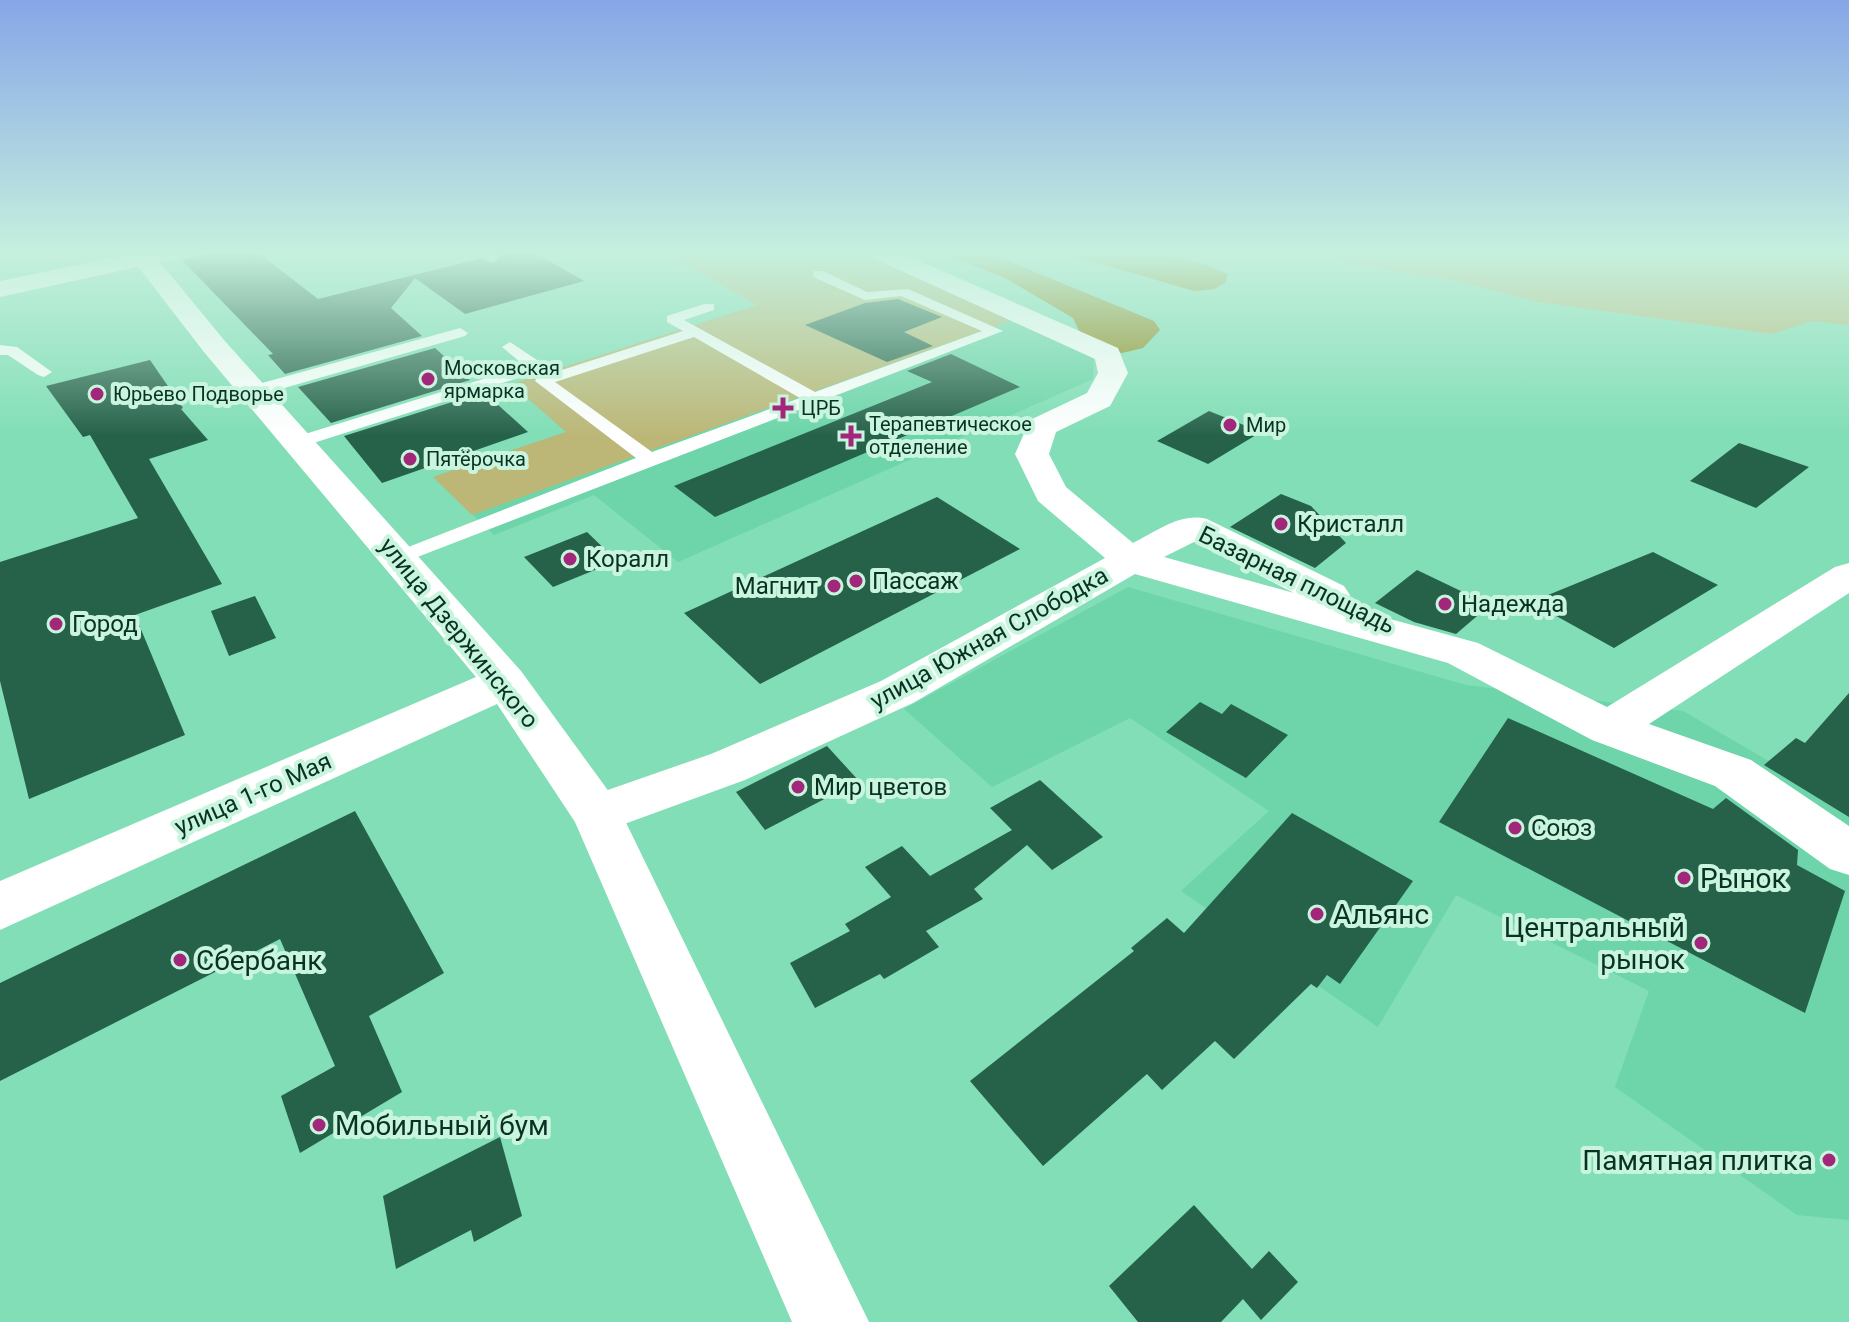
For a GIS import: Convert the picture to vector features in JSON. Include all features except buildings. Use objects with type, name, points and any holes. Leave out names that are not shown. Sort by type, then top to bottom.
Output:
[{"type":"street","name":"улица Дзержинского","points":[[189,313],[505,682],[597,814],[831,1322]]},
{"type":"street","points":[[1015,313],[1108,354],[1113,373],[1099,399],[1041,427],[1032,454],[1051,493],[1130,560]]},
{"type":"street","name":"улица Южная Слободка","points":[[597,814],[728,767],[897,692],[1130,560],[1463,653],[1609,728],[1733,773],[1849,854]]},
{"type":"street","points":[[1609,728],[1849,575]]},
{"type":"street","name":"улица 1-го Мая","points":[[0,906],[505,682]]},
{"type":"lane","points":[[691,313],[672,319],[814,399]]},
{"type":"lane","points":[[400,557],[995,331],[952,313]]},
{"type":"lane","points":[[650,460],[543,381],[695,332]]},
{"type":"lane","points":[[254,391],[460,333]]},
{"type":"lane","points":[[298,442],[537,367],[510,347]]},
{"type":"lane","points":[[0,350],[11,350],[44,372]]},
{"type":"shaded area","name":"ЦРБ","points":[[733,313],[994,313],[1094,357],[1093,379],[678,562],[594,495],[494,535],[433,477],[566,432],[512,384]]},
{"type":"shaded area","points":[[733,313],[995,313],[1012,320],[472,515],[433,477],[566,432],[512,384]]},
{"type":"shaded area","points":[[1064,313],[1134,313],[1154,321],[1160,330],[1143,348],[1122,353],[1098,347],[1082,337],[1073,318]]},
{"type":"shaded area","points":[[1616,313],[1849,313],[1849,325],[1811,321],[1772,334]]},
{"type":"shaded area","name":"Центральный рынок","points":[[1128,587],[1466,685],[1683,711],[1849,808],[1849,1220],[1797,1215],[1615,1087],[1649,991],[1456,895],[1378,1027],[1181,891],[1269,811],[1130,718],[992,787],[904,709]]},
{"type":"place","name":"Московская ярмарка","points":[[428,379]]},
{"type":"place","name":"Юрьево Подворье","points":[[97,394]]},
{"type":"place","name":"ЦРБ","points":[[783,408]]},
{"type":"place","name":"Мир","points":[[1230,425]]},
{"type":"place","name":"Терапевтическое отделение","points":[[851,436]]},
{"type":"place","name":"Пятёрочка","points":[[410,459]]},
{"type":"place","name":"Кристалл","points":[[1281,524]]},
{"type":"place","name":"Коралл","points":[[570,559]]},
{"type":"place","name":"Пассаж","points":[[856,581]]},
{"type":"place","name":"Магнит","points":[[834,586]]},
{"type":"place","name":"Надежда","points":[[1445,604]]},
{"type":"place","name":"Город","points":[[56,624]]},
{"type":"place","name":"Мир цветов","points":[[798,787]]},
{"type":"place","name":"Союз","points":[[1515,828]]},
{"type":"place","name":"Рынок","points":[[1684,878]]},
{"type":"place","name":"Альянс","points":[[1317,914]]},
{"type":"place","name":"Центральный рынок","points":[[1701,943]]},
{"type":"place","name":"Сбербанк","points":[[180,960]]},
{"type":"place","name":"Мобильный бум","points":[[319,1125]]},
{"type":"place","name":"Памятная плитка","points":[[1829,1160]]}]
